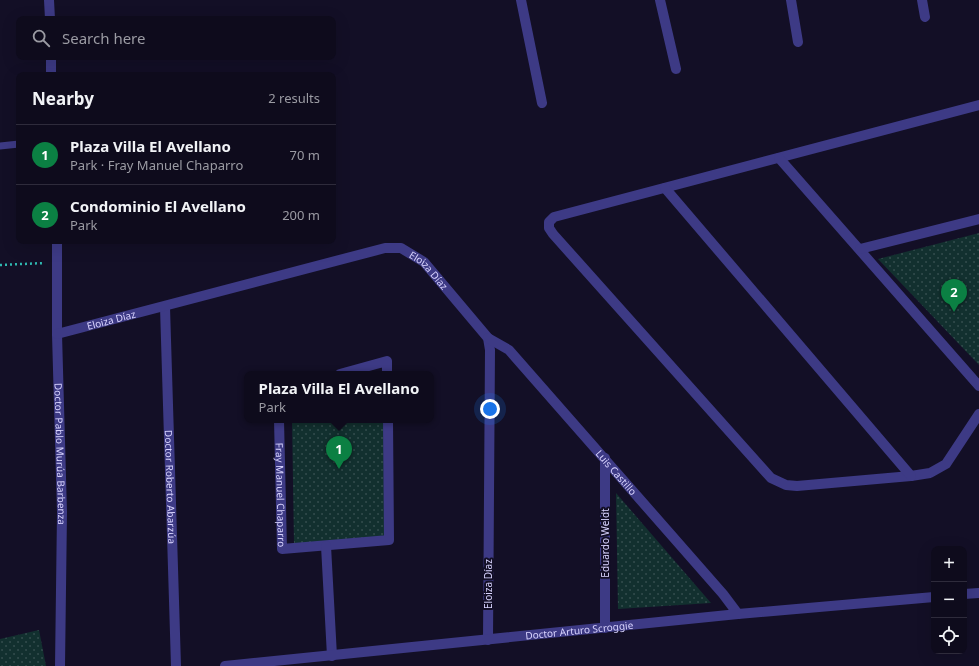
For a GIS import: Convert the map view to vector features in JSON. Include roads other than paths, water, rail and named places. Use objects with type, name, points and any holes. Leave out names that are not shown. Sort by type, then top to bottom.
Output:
[{"type":"street","points":[[49,0],[50,16]]},
{"type":"street","points":[[523,0],[542,103]]},
{"type":"street","points":[[660,0],[676,68]]},
{"type":"street","points":[[791,0],[798,42]]},
{"type":"street","points":[[922,0],[925,17]]},
{"type":"street","points":[[51,60],[51,72]]},
{"type":"street","points":[[979,105],[554,217],[549,222],[549,228],[771,478],[786,485],[797,486],[930,473],[946,464],[979,414]]},
{"type":"street","points":[[779,158],[979,386]]},
{"type":"street","points":[[665,188],[911,476]]},
{"type":"street","points":[[860,249],[979,219]]},
{"type":"street","name":"Doctor Pablo Murúa Barbenza","points":[[57,244],[57,334],[62,512],[60,666]]},
{"type":"street","name":"Eloiza Díaz","points":[[57,334],[165,307],[385,248],[401,248],[424,262],[488,338],[490,356],[488,640]]},
{"type":"street","name":"Doctor Roberto Abarzúa","points":[[165,307],[176,666]]},
{"type":"street","name":"Luis Castillo","points":[[488,338],[508,350],[605,458],[723,594],[738,614]]},
{"type":"street","points":[[351,371],[387,361],[387,371]]},
{"type":"street","name":"Fray Manuel Chaparro","points":[[279,423],[282,549],[389,540],[388,423]]},
{"type":"street","name":"Eduardo Weldt","points":[[604,628],[605,458]]},
{"type":"street","points":[[326,546],[332,656]]},
{"type":"street","points":[[967,594],[979,592]]},
{"type":"street","name":"Doctor Arturo Scroggie","points":[[225,666],[738,614],[931,597]]},
{"type":"lane","points":[[0,146],[16,144]]},
{"type":"place","name":"Condominio El Avellano","points":[[954,312]]},
{"type":"place","name":"Plaza Villa El Avellano","points":[[339,469]]}]
